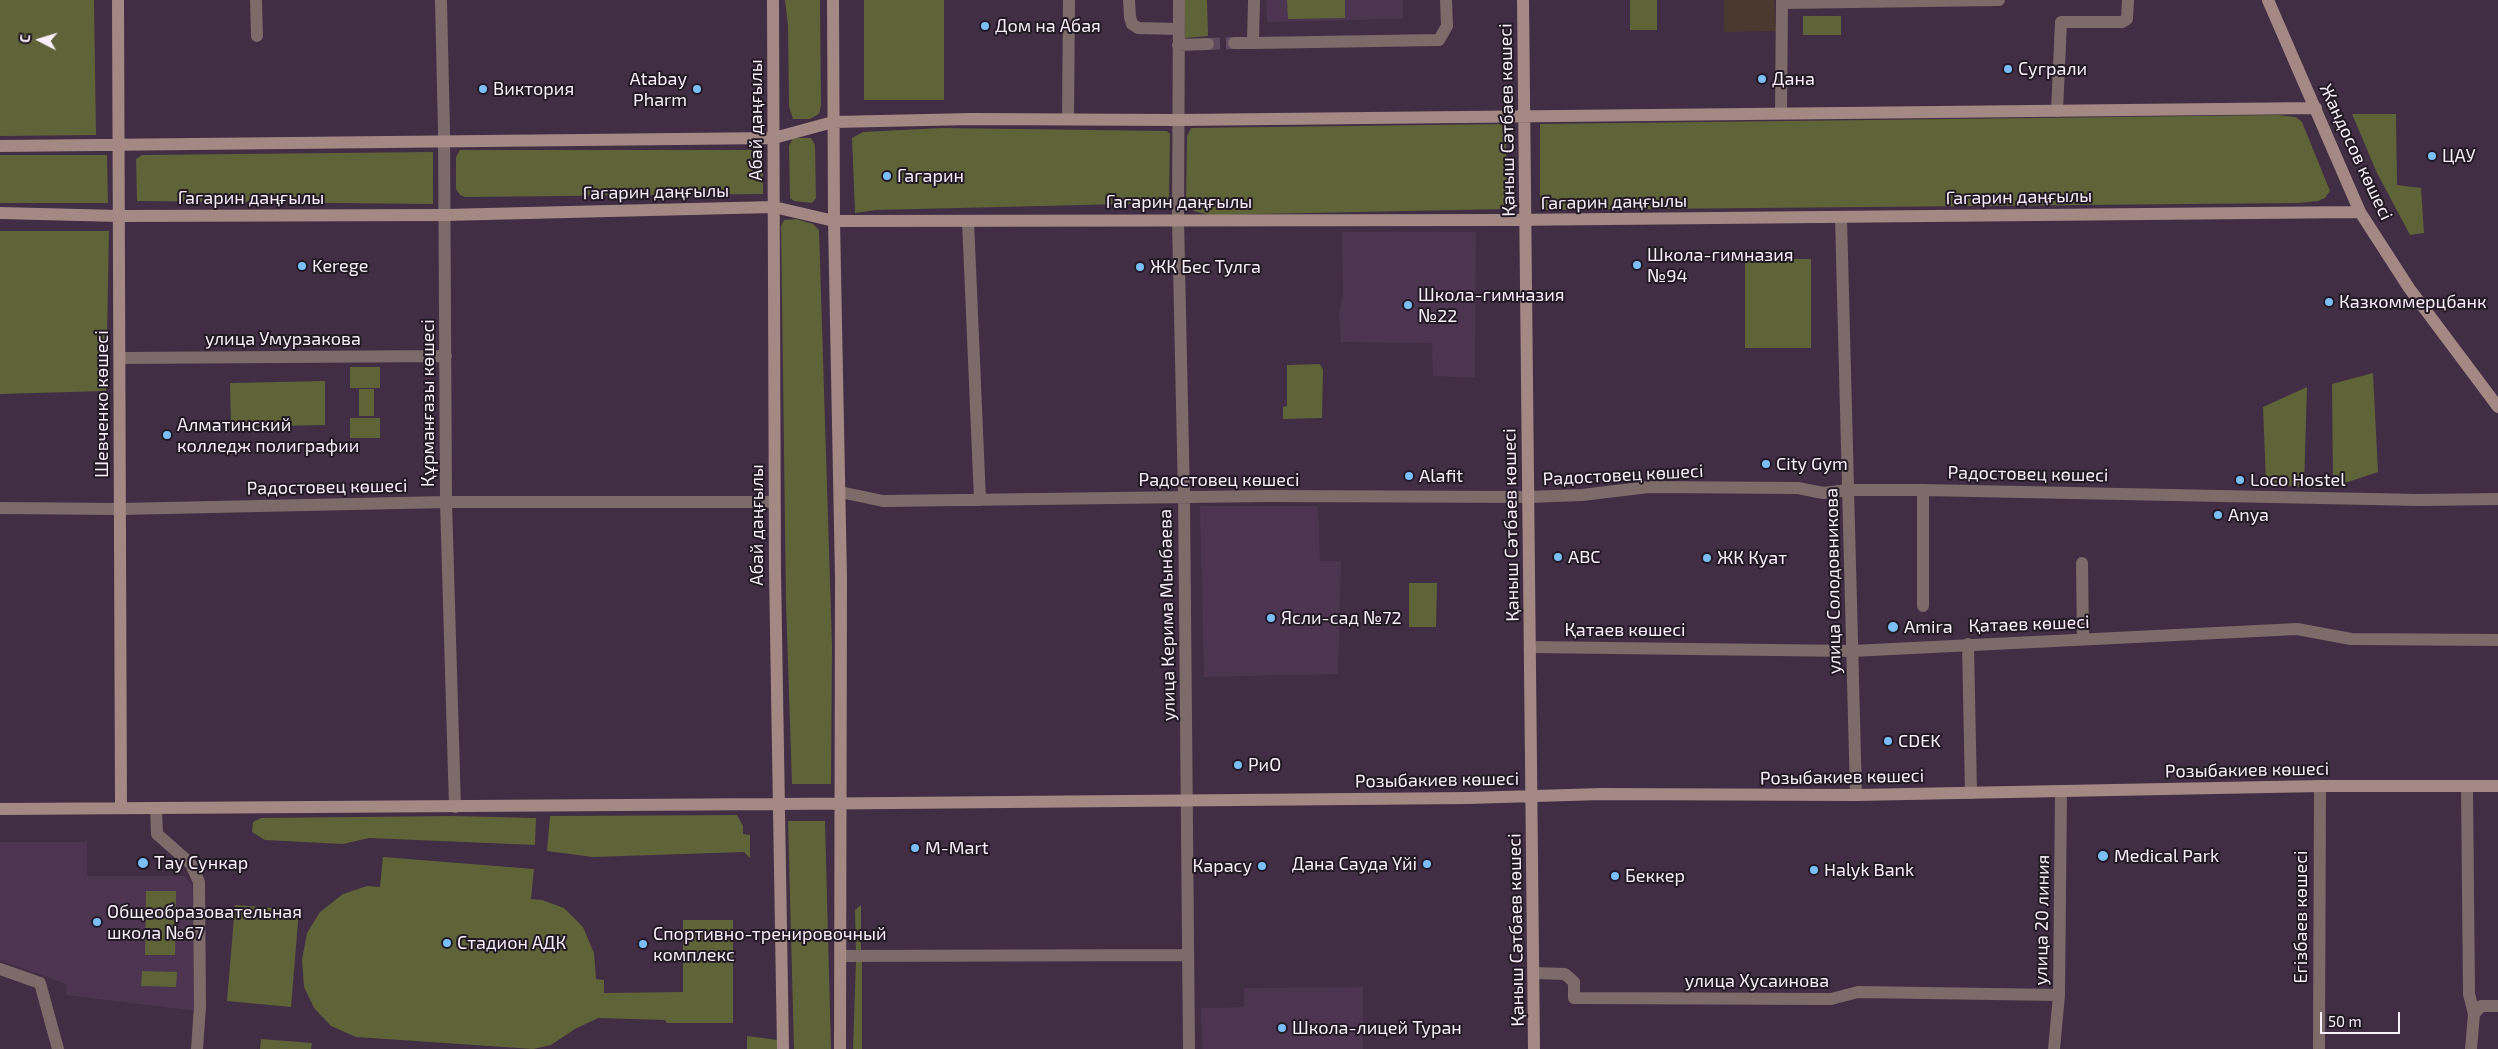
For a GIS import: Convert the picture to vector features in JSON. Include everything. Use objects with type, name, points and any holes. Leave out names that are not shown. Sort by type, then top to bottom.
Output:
[{"type":"main road","name":"Шевченко көшесі","points":[[118,0],[122,807]]},
{"type":"main road","name":"Абай даңғылы","points":[[773,0],[774,502],[783,1049]]},
{"type":"main road","points":[[833,0],[834,222],[840,492],[842,803],[840,1049]]},
{"type":"main road","name":"Қаныш Сәтбаев көшесі","points":[[1523,0],[1534,1049]]},
{"type":"main road","name":"Жандосов көшесі","points":[[2268,0],[2360,212],[2410,288],[2498,407]]},
{"type":"main road","points":[[0,146],[774,138],[833,122],[2316,108]]},
{"type":"main road","name":"Гагарин даңғылы","points":[[0,213],[119,216],[445,215],[774,207],[834,222],[1525,220],[2360,212]]},
{"type":"main road","name":"Розыбакиев көшесі","points":[[842,803],[1532,796],[1856,795],[2320,786],[2498,786]]},
{"type":"main road","points":[[0,808],[455,807],[842,803]]},
{"type":"street","points":[[256,0],[258,36]]},
{"type":"street","name":"Құрманғазы көшесі","points":[[441,0],[445,215],[446,502],[455,807]]},
{"type":"street","points":[[1068,119],[1069,0]]},
{"type":"street","points":[[1129,0],[1132,24],[1138,28],[1178,29]]},
{"type":"street","name":"улица Керима Мынбаева","points":[[1179,0],[1178,220],[1184,497],[1189,1049]]},
{"type":"street","points":[[1254,0],[1254,43]]},
{"type":"street","points":[[1234,43],[1439,40],[1447,26],[1446,0]]},
{"type":"street","points":[[1781,113],[1782,1],[1999,0]]},
{"type":"street","points":[[2057,110],[2061,22],[2122,22],[2127,18],[2128,0]]},
{"type":"street","points":[[1178,44],[1208,44]]},
{"type":"street","name":"улица Солодовникова","points":[[1841,216],[1856,795]]},
{"type":"street","points":[[968,221],[980,500]]},
{"type":"street","name":"улица Умурзакова","points":[[120,358],[446,356]]},
{"type":"street","name":"Радостовец көшесі","points":[[840,492],[883,501],[1184,497],[1528,497],[1582,495],[1649,487],[1798,488],[1823,493],[1848,490],[1923,490],[2420,500],[2498,499]]},
{"type":"street","points":[[1923,490],[1923,606]]},
{"type":"street","name":"Радостовец көшесі","points":[[0,508],[120,509],[446,502],[774,502]]},
{"type":"street","points":[[2082,563],[2083,639]]},
{"type":"street","name":"Қатаев көшесі","points":[[1530,647],[1852,651],[2297,629],[2351,639],[2498,640]]},
{"type":"street","points":[[1968,644],[1971,793]]},
{"type":"street","name":"Егізбаев көшесі","points":[[2319,1049],[2320,786]]},
{"type":"street","points":[[2467,786],[2469,994],[2474,1014],[2471,1049]]},
{"type":"street","name":"улица 20 линия","points":[[2054,1049],[2059,995],[2062,792]]},
{"type":"street","points":[[156,808],[157,834],[191,864],[199,882],[200,1006],[197,1049]]},
{"type":"street","points":[[841,956],[1188,955]]},
{"type":"street","points":[[0,969],[40,983],[58,1049]]},
{"type":"street","name":"улица Хусаинова","points":[[1534,973],[1565,974],[1574,982],[1574,998],[1831,999],[1858,992],[2059,995]]},
{"type":"street","points":[[2474,1014],[2481,1006],[2498,1006]]},
{"type":"shaded area","points":[[1266,0],[1403,0],[1403,19],[1267,22]]},
{"type":"shaded area","points":[[1724,0],[1774,0],[1776,31],[1724,32]]},
{"type":"shaded area","name":"Школа-гимназия №22","points":[[1342,232],[1476,232],[1475,378],[1433,376],[1432,343],[1341,342],[1339,315],[1343,294]]},
{"type":"shaded area","name":"Ясли-сад №72","points":[[1200,506],[1318,506],[1320,561],[1341,561],[1338,674],[1204,677]]},
{"type":"shaded area","name":"Общеобразовательная школа №67","points":[[0,842],[87,842],[87,876],[185,876],[192,885],[197,1011],[66,995],[66,984],[0,960]]},
{"type":"shaded area","name":"Школа-лицей Туран","points":[[1363,987],[1363,1049],[1202,1049],[1201,1008],[1244,1007],[1244,988]]},
{"type":"green space","points":[[0,0],[94,0],[96,135],[0,136]]},
{"type":"green space","points":[[785,0],[820,0],[821,105],[819,114],[810,119],[793,119],[789,106],[788,25]]},
{"type":"green space","points":[[864,0],[944,0],[944,100],[864,100]]},
{"type":"green space","points":[[1185,0],[1207,0],[1208,36],[1185,38]]},
{"type":"green space","points":[[1287,0],[1345,0],[1345,18],[1288,19]]},
{"type":"green space","points":[[1630,0],[1657,0],[1657,30],[1630,30]]},
{"type":"green space","points":[[1803,16],[1841,16],[1841,35],[1803,35]]},
{"type":"green space","points":[[2352,114],[2396,114],[2397,185],[2421,188],[2424,233],[2410,235],[2377,173]]},
{"type":"green space","points":[[2278,115],[2296,117],[2302,122],[2330,191],[2325,198],[2318,201],[2299,203],[1540,210],[1540,124]]},
{"type":"green space","points":[[1506,124],[1507,209],[1209,215],[1194,211],[1186,204],[1187,136],[1191,128]]},
{"type":"green space","points":[[941,128],[1167,131],[1170,134],[1169,197],[1166,203],[876,210],[855,213],[852,138],[863,132]]},
{"type":"green space","points":[[793,138],[811,138],[815,145],[816,198],[812,203],[794,201],[790,198],[789,146]]},
{"type":"green space","points":[[460,150],[763,150],[763,194],[465,197],[460,195],[456,189],[456,157]]},
{"type":"green space","points":[[433,152],[433,204],[137,201],[136,159],[142,155]]},
{"type":"green space","points":[[0,155],[107,155],[108,203],[0,203]]},
{"type":"green space","points":[[796,219],[813,224],[819,230],[832,646],[831,784],[792,784],[786,602],[781,226],[784,220]]},
{"type":"green space","points":[[0,231],[109,231],[106,391],[0,394]]},
{"type":"green space","points":[[1745,259],[1811,259],[1811,348],[1745,348]]},
{"type":"green space","points":[[1320,364],[1323,370],[1322,418],[1283,419],[1283,407],[1287,406],[1287,365]]},
{"type":"green space","points":[[350,367],[380,367],[380,388],[350,388]]},
{"type":"green space","points":[[2373,373],[2378,472],[2333,487],[2332,384]]},
{"type":"green space","points":[[325,381],[325,425],[231,427],[230,383]]},
{"type":"green space","points":[[2307,387],[2304,487],[2266,484],[2263,407]]},
{"type":"green space","points":[[359,389],[374,389],[374,416],[359,416]]},
{"type":"green space","points":[[350,418],[380,418],[380,438],[350,438]]},
{"type":"green space","points":[[1409,583],[1437,583],[1436,627],[1409,627]]},
{"type":"green space","points":[[737,815],[743,826],[743,834],[750,835],[750,858],[744,852],[593,857],[547,851],[550,816]]},
{"type":"green space","points":[[453,816],[536,818],[535,845],[369,838],[343,844],[265,840],[252,832],[253,822],[261,818]]},
{"type":"green space","points":[[788,821],[825,821],[831,1049],[794,1049]]},
{"type":"green space","name":"Стадион АДК","points":[[383,857],[534,869],[531,899],[542,900],[564,908],[583,927],[594,953],[596,979],[604,980],[604,993],[683,992],[683,920],[733,920],[733,1023],[667,1023],[665,1020],[598,1018],[575,1029],[551,1045],[533,1049],[356,1037],[331,1026],[314,1008],[304,987],[302,960],[307,933],[320,912],[343,894],[367,886],[380,887]]},
{"type":"green space","points":[[146,891],[176,891],[175,955],[145,955]]},
{"type":"green space","points":[[235,905],[299,910],[291,1007],[227,1001]]},
{"type":"green space","points":[[861,905],[861,954],[856,953],[855,910]]},
{"type":"green space","points":[[856,961],[862,961],[862,1049],[853,1049]]},
{"type":"green space","points":[[142,971],[177,972],[176,987],[141,986]]},
{"type":"green space","points":[[747,1036],[778,1040],[778,1049],[747,1049]]},
{"type":"green space","points":[[261,1039],[312,1043],[311,1049],[260,1049]]},
{"type":"tunnel","points":[[1208,44],[1234,43]]},
{"type":"place","name":"Дом на Абая","points":[[985,26]]},
{"type":"place","name":"Суграли","points":[[2008,69]]},
{"type":"place","name":"Дана","points":[[1762,79]]},
{"type":"place","name":"Виктория","points":[[483,89]]},
{"type":"place","name":"Atabay Pharm","points":[[697,89]]},
{"type":"place","name":"ЦАУ","points":[[2432,156]]},
{"type":"place","name":"Гагарин","points":[[887,176]]},
{"type":"place","name":"Школа-гимназия №94","points":[[1637,265]]},
{"type":"place","name":"Kerege","points":[[302,266]]},
{"type":"place","name":"ЖК Бес Тулга","points":[[1140,267]]},
{"type":"place","name":"Казкоммерцбанк","points":[[2329,302]]},
{"type":"place","name":"Школа-гимназия №22","points":[[1408,305]]},
{"type":"place","name":"Алматинский колледж полиграфии","points":[[167,435]]},
{"type":"place","name":"City Gym","points":[[1766,464]]},
{"type":"place","name":"Alafit","points":[[1409,476]]},
{"type":"place","name":"Loco Hostel","points":[[2240,480]]},
{"type":"place","name":"Anya","points":[[2218,515]]},
{"type":"place","name":"ABC","points":[[1558,557]]},
{"type":"place","name":"ЖК Куат","points":[[1707,558]]},
{"type":"place","name":"Ясли-сад №72","points":[[1271,618]]},
{"type":"place","name":"Amira","points":[[1893,627]]},
{"type":"place","name":"CDEK","points":[[1888,741]]},
{"type":"place","name":"РиО","points":[[1238,765]]},
{"type":"place","name":"M-Mart","points":[[915,848]]},
{"type":"place","name":"Medical Park","points":[[2103,856]]},
{"type":"place","name":"Тау Сункар","points":[[143,863]]},
{"type":"place","name":"Дана Сауда Үйі","points":[[1427,864]]},
{"type":"place","name":"Карасу","points":[[1262,866]]},
{"type":"place","name":"Halyk Bank","points":[[1814,870]]},
{"type":"place","name":"Беккер","points":[[1615,876]]},
{"type":"place","name":"Общеобразовательная школа №67","points":[[97,922]]},
{"type":"place","name":"Стадион АДК","points":[[447,943]]},
{"type":"place","name":"Спортивно-тренировочный комплекс","points":[[643,944]]},
{"type":"place","name":"Школа-лицей Туран","points":[[1282,1028]]}]
